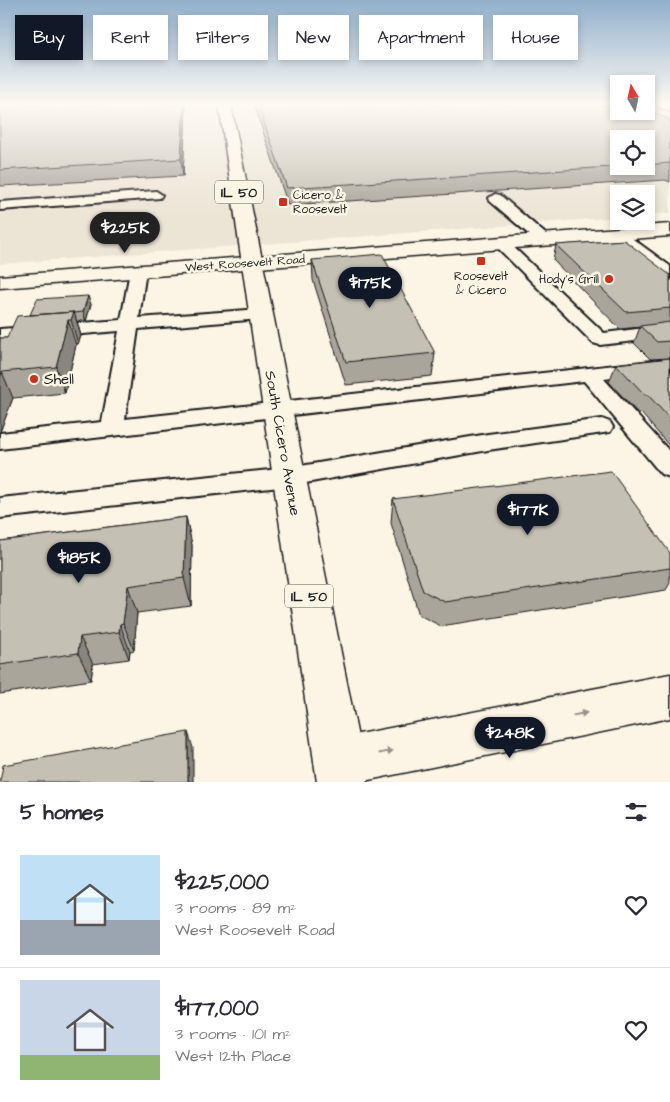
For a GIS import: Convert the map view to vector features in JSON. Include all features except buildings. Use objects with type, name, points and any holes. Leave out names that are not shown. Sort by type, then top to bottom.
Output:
[{"type":"main road","name":"South Cicero Avenue","points":[[231,141],[340,772]]},
{"type":"main road","name":"West Roosevelt Road","points":[[0,282],[670,230]]},
{"type":"main road","points":[[340,772],[670,696]]},
{"type":"lane","points":[[0,206],[156,195]]},
{"type":"lane","points":[[495,198],[544,240]]},
{"type":"lane","points":[[617,234],[670,274]]},
{"type":"lane","points":[[501,243],[600,339],[670,331]]},
{"type":"lane","points":[[112,428],[138,271]]},
{"type":"lane","points":[[0,335],[261,314]]},
{"type":"lane","points":[[1,444],[112,428],[670,365]]},
{"type":"lane","points":[[589,374],[670,468]]},
{"type":"lane","points":[[0,508],[289,477],[488,442],[602,427]]},
{"type":"shaded area","points":[[0,141],[610,141],[610,175],[655,175],[655,141],[670,141],[670,213],[655,214],[655,185],[610,185],[610,218],[0,264]]},
{"type":"place","name":"Cicero & Roosevelt","points":[[283,202]]},
{"type":"place","name":"Roosevelt & Cicero","points":[[481,261]]},
{"type":"place","name":"Hody's Grill","points":[[609,279]]},
{"type":"place","name":"Shell","points":[[34,379]]}]
